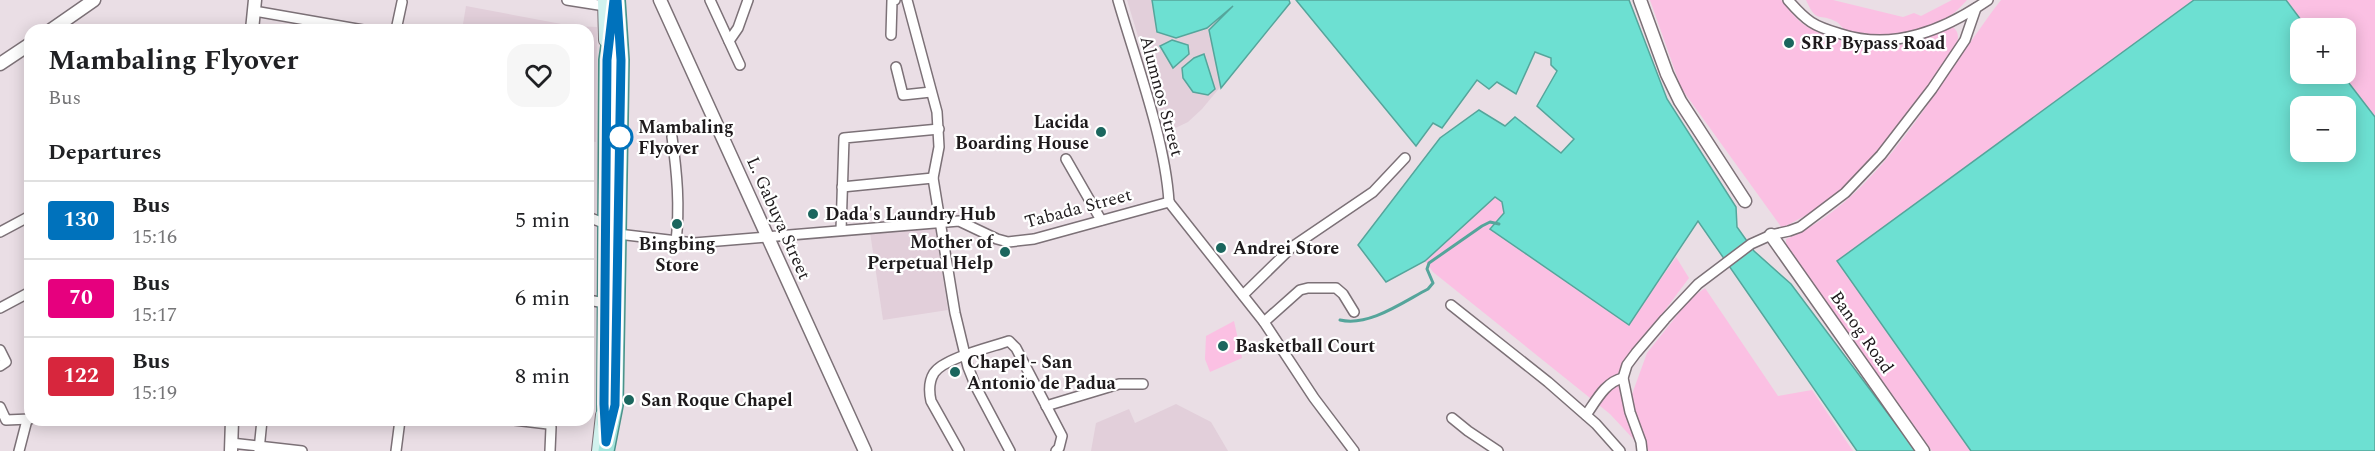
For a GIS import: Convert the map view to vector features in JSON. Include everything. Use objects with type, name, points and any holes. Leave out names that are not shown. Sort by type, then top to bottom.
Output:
[{"type":"main road","points":[[609,404],[605,303],[606,224],[614,60],[624,0]]},
{"type":"main road","points":[[606,449],[618,234],[614,60],[610,2]]},
{"type":"street","points":[[60,24],[94,0]]},
{"type":"street","points":[[567,0],[610,2]]},
{"type":"street","name":"L. Gabuya Street","points":[[660,0],[865,451]]},
{"type":"street","points":[[710,0],[740,64]]},
{"type":"street","points":[[729,41],[738,28],[748,0]]},
{"type":"street","points":[[891,35],[892,1],[895,0]]},
{"type":"street","points":[[907,0],[939,129],[939,147],[933,178],[955,314],[965,356],[976,387],[1010,451]]},
{"type":"street","name":"Alumnos Street","points":[[1118,0],[1153,119],[1168,179],[1169,202]]},
{"type":"street","points":[[1640,0],[1667,74],[1680,101],[1745,201]]},
{"type":"street","points":[[1788,0],[1812,23],[1846,36],[1880,42],[1915,36],[1946,25],[1988,0]]},
{"type":"street","points":[[397,24],[402,2]]},
{"type":"street","points":[[252,24],[254,5],[337,24]]},
{"type":"street","points":[[1642,451],[1623,378],[1628,365],[1665,318],[1698,284],[1751,244],[1771,235],[1800,227],[1845,193],[1881,155],[1932,89],[1960,47],[1976,8]]},
{"type":"street","points":[[0,64],[24,48]]},
{"type":"street","points":[[896,67],[903,95],[931,92]]},
{"type":"street","points":[[841,230],[844,138],[939,129]]},
{"type":"street","points":[[672,137],[679,186],[676,242]]},
{"type":"street","points":[[1243,295],[1292,247],[1373,192],[1405,158]]},
{"type":"street","points":[[1066,159],[1101,220]]},
{"type":"street","points":[[842,186],[933,178]]},
{"type":"street","points":[[1169,202],[1264,322],[1354,451]]},
{"type":"street","name":"Tabada Street","points":[[618,234],[694,243],[959,221],[1008,242],[1034,239],[1169,202]]},
{"type":"street","points":[[0,232],[24,219]]},
{"type":"street","points":[[594,219],[606,224]]},
{"type":"street","name":"Banog Road","points":[[1771,235],[1923,451]]},
{"type":"street","points":[[1264,322],[1300,290],[1308,288],[1336,288],[1343,294],[1354,312]]},
{"type":"street","points":[[0,308],[24,295]]},
{"type":"street","points":[[594,301],[605,303]]},
{"type":"street","points":[[1451,306],[1516,356],[1586,415],[1620,451]]},
{"type":"street","points":[[959,451],[931,401],[929,393],[934,372],[965,356],[1010,341],[1016,348],[1062,436],[1056,451]]},
{"type":"street","points":[[0,350],[6,362],[0,366]]},
{"type":"street","points":[[1586,415],[1614,380],[1623,378]]},
{"type":"street","points":[[1046,406],[1119,384],[1143,384]]},
{"type":"street","points":[[0,407],[6,420],[24,419]]},
{"type":"street","points":[[1452,418],[1498,451]]},
{"type":"street","points":[[19,451],[27,426]]},
{"type":"street","points":[[232,426],[231,447],[302,451]]},
{"type":"street","points":[[259,448],[261,426]]},
{"type":"street","points":[[396,451],[399,426]]},
{"type":"street","points":[[550,426],[550,451]]},
{"type":"shaded area","points":[[1127,0],[1289,0],[1290,3],[1202,109],[1188,122],[1167,132]]},
{"type":"shaded area","points":[[1152,0],[1289,0],[1290,3],[1221,88],[1209,30],[1233,6],[1207,28],[1176,38],[1157,32]]},
{"type":"shaded area","points":[[1296,0],[1629,0],[1667,99],[1736,207],[1737,227],[1754,251],[1791,284],[1916,451],[1857,451],[1698,221],[1629,325],[1490,229],[1504,213],[1502,202],[1495,197],[1425,261],[1386,282],[1358,245],[1440,138],[1479,110],[1505,126],[1515,117],[1561,153],[1574,139],[1537,106],[1557,71],[1551,65],[1551,58],[1535,52],[1516,94],[1497,82],[1489,89],[1477,80],[1442,128],[1433,123],[1416,146]]},
{"type":"shaded area","points":[[1650,0],[1781,0],[1797,19],[1811,29],[1833,38],[1870,46],[1899,46],[1953,27],[1958,38],[1952,53],[1917,102],[1867,163],[1827,202],[1782,228],[1681,88]]},
{"type":"shaded area","points":[[1806,0],[1833,0],[1903,17],[1914,13],[1921,16],[1952,0],[1967,0],[1954,13],[1930,27],[1885,38],[1856,35],[1844,29],[1837,22],[1813,13]]},
{"type":"shaded area","points":[[2001,0],[2194,0],[1837,261],[1971,451],[1932,451],[1786,245],[1786,239],[1816,223],[1843,203],[1869,179],[1914,123]]},
{"type":"shaded area","points":[[2194,0],[2286,0],[2300,18],[2290,18],[2290,84],[2350,84],[2375,117],[2375,451],[1971,451],[1837,261]]},
{"type":"shaded area","points":[[2285,0],[2375,0],[2375,124],[2345,84],[2356,84],[2356,18],[2298,18]]},
{"type":"shaded area","points":[[466,6],[561,24],[463,24]]},
{"type":"shaded area","points":[[594,27],[597,27],[596,142],[594,142]]},
{"type":"shaded area","points":[[1172,40],[1188,45],[1189,54],[1173,68],[1160,46]]},
{"type":"shaded area","points":[[1204,54],[1215,89],[1208,95],[1193,92],[1183,78],[1182,68],[1194,58]]},
{"type":"shaded area","points":[[1495,197],[1502,202],[1504,213],[1490,228],[1629,324],[1676,257],[1689,278],[1618,373],[1627,415],[1638,444],[1610,414],[1433,272],[1425,261]]},
{"type":"shaded area","points":[[935,226],[948,310],[883,320],[870,232]]},
{"type":"shaded area","points":[[1705,288],[1778,396],[1812,390],[1853,451],[1647,451],[1631,397],[1647,353],[1690,299]]},
{"type":"shaded area","name":"Basketball Court","points":[[1234,321],[1242,358],[1210,372],[1205,359],[1206,336]]},
{"type":"shaded area","points":[[1176,404],[1211,422],[1228,451],[1091,451],[1096,423],[1129,409],[1135,423]]},
{"type":"waterway","points":[[1340,320],[1351,321],[1374,317],[1428,289],[1433,283],[1427,269],[1429,263],[1482,226],[1490,222],[1499,224]]},
{"type":"bus line","name":"130","points":[[614,0],[607,60],[604,404],[606,442],[615,405],[621,60],[617,0]]},
{"type":"place","name":"SRP Bypass Road","points":[[1789,43]]},
{"type":"place","name":"Lacida Boarding House","points":[[1101,132]]},
{"type":"place","name":"Mambaling Flyover","points":[[620,137]]},
{"type":"place","name":"Dada's Laundry Hub","points":[[813,214]]},
{"type":"place","name":"Bingbing Store","points":[[677,224]]},
{"type":"place","name":"Andrei Store","points":[[1221,248]]},
{"type":"place","name":"Mother of Perpetual Help","points":[[1005,252]]},
{"type":"place","name":"Basketball Court","points":[[1223,346]]},
{"type":"place","name":"Chapel - San Antonio de Padua","points":[[955,372]]},
{"type":"place","name":"San Roque Chapel","points":[[629,400]]}]
